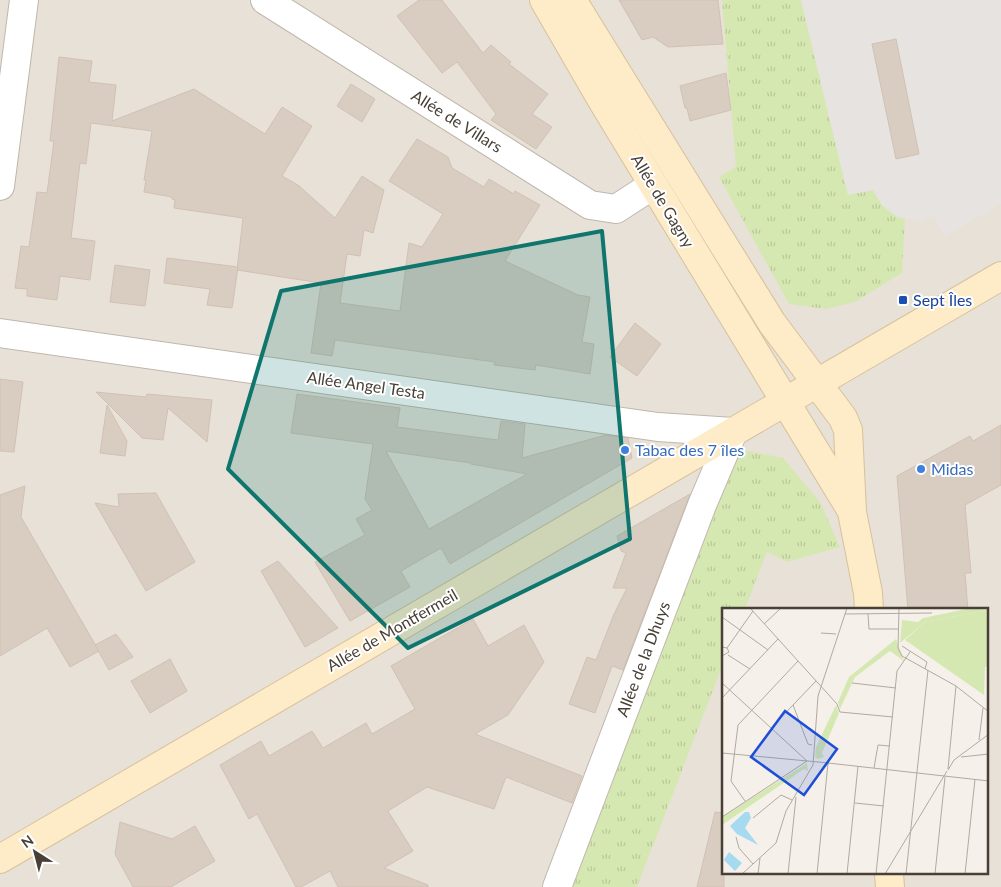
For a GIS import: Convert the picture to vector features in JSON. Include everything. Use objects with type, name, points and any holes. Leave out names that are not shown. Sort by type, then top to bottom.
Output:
[{"type":"main road","name":"Allée de Gagny","points":[[544,0],[603,102],[852,512]]},
{"type":"main road","name":"Allée de Gagny","points":[[572,0],[772,322],[843,418],[848,430],[852,512]]},
{"type":"main road","name":"Allée de Montfermeil","points":[[0,858],[1001,276]]},
{"type":"main road","points":[[852,512],[868,592],[869,608]]},
{"type":"main road","points":[[889,874],[890,887]]},
{"type":"street","points":[[0,186],[24,0]]},
{"type":"street","name":"Allée de Villars","points":[[265,0],[590,205],[616,209],[653,185]]},
{"type":"street","name":"Allée Angel Testa","points":[[0,333],[658,427],[732,432]]},
{"type":"street","name":"Allée de la Dhuys","points":[[557,887],[732,432]]},
{"type":"highlighted area","points":[[602,231],[630,539],[408,648],[228,469],[281,291]]},
{"type":"shaded area","points":[[0,0],[1001,0],[1001,887],[0,887]]},
{"type":"shaded area","points":[[801,0],[1001,0],[1001,204],[945,236],[933,216],[919,221],[897,217],[882,205],[873,190],[848,195]]},
{"type":"green space","points":[[722,0],[801,0],[848,195],[873,190],[886,208],[905,219],[902,273],[855,302],[826,309],[789,304],[719,177],[736,167]]},
{"type":"green space","points":[[748,451],[783,458],[820,502],[840,547],[787,562],[767,552],[745,608],[722,608],[722,667],[637,887],[557,887],[718,466]]},
{"type":"building","points":[[419,0],[442,0],[483,53],[491,45],[511,62],[509,64],[548,94],[532,114],[552,127],[536,149],[491,120],[496,114],[457,62],[442,73],[397,16]]},
{"type":"building","points":[[619,0],[718,0],[723,44],[668,47],[653,37],[642,40]]},
{"type":"building","points":[[896,39],[919,154],[896,159],[872,44]]},
{"type":"building","points":[[59,57],[92,61],[89,82],[116,85],[112,121],[194,89],[265,134],[282,107],[312,126],[282,176],[298,185],[335,218],[362,176],[384,190],[373,233],[364,230],[360,256],[347,254],[340,303],[400,311],[409,243],[422,247],[443,214],[389,181],[417,139],[448,157],[452,168],[484,187],[489,179],[514,194],[515,191],[540,205],[505,261],[578,295],[590,297],[582,342],[594,344],[590,374],[536,365],[535,370],[494,365],[495,362],[335,340],[332,356],[311,353],[321,283],[237,270],[243,218],[174,208],[175,200],[172,197],[144,192],[146,180],[144,180],[152,131],[91,123],[86,164],[80,163],[71,238],[95,241],[90,280],[60,276],[57,300],[27,296],[27,289],[15,288],[21,246],[29,247],[37,192],[47,193],[54,141],[50,141]]},
{"type":"building","points":[[726,73],[731,110],[690,121],[680,86]]},
{"type":"building","points":[[351,84],[375,99],[362,122],[337,106]]},
{"type":"building","points":[[167,258],[238,267],[232,308],[207,305],[210,289],[164,283]]},
{"type":"building","points":[[115,265],[150,270],[145,306],[110,302]]},
{"type":"building","points":[[635,323],[661,344],[637,376],[610,357]]},
{"type":"building","points":[[0,379],[23,382],[14,452],[0,451]]},
{"type":"building","points":[[96,392],[146,397],[147,394],[212,400],[207,442],[168,408],[163,440],[142,438]]},
{"type":"building","points":[[297,394],[400,408],[397,427],[498,440],[501,421],[525,424],[522,458],[606,435],[628,438],[632,458],[450,564],[441,548],[401,571],[410,587],[350,621],[315,562],[365,535],[356,519],[372,510],[365,499],[373,444],[291,433]],"holes":[[[386,451],[471,463],[527,474],[429,529]]]},
{"type":"building","points":[[107,405],[127,441],[125,456],[100,453]]},
{"type":"building","points":[[1001,425],[1001,485],[965,505],[971,573],[965,573],[968,608],[908,608],[897,476],[970,436],[973,441]]},
{"type":"building","points":[[25,486],[21,517],[99,651],[70,667],[47,628],[0,656],[0,495]]},
{"type":"building","points":[[156,493],[195,562],[146,591],[95,503],[119,507],[118,494]]},
{"type":"building","points":[[690,494],[623,670],[612,666],[595,713],[569,704],[587,657],[596,660],[614,614],[627,588],[613,588],[626,553],[621,551],[617,536]]},
{"type":"building","points":[[278,561],[338,628],[305,647],[261,571]]},
{"type":"building","points":[[473,619],[488,646],[524,625],[544,662],[508,715],[475,734],[582,776],[572,803],[506,777],[494,809],[427,787],[388,811],[413,851],[384,868],[428,885],[428,887],[338,887],[330,871],[301,887],[296,887],[257,814],[249,819],[220,765],[261,741],[269,756],[312,731],[323,748],[366,723],[372,734],[415,709],[391,666]]},
{"type":"building","points":[[116,634],[133,657],[109,670],[95,645]]},
{"type":"building","points":[[170,659],[187,691],[150,713],[131,681]]},
{"type":"building","points":[[715,812],[722,813],[722,874],[724,874],[724,887],[697,887]]},
{"type":"building","points":[[120,822],[172,839],[195,826],[215,861],[171,887],[133,887],[115,854]]},
{"type":"place","name":"Sept Îles","points":[[903,300]]},
{"type":"place","name":"Tabac des 7 îles","points":[[625,450]]},
{"type":"place","name":"Midas","points":[[921,469]]}]
